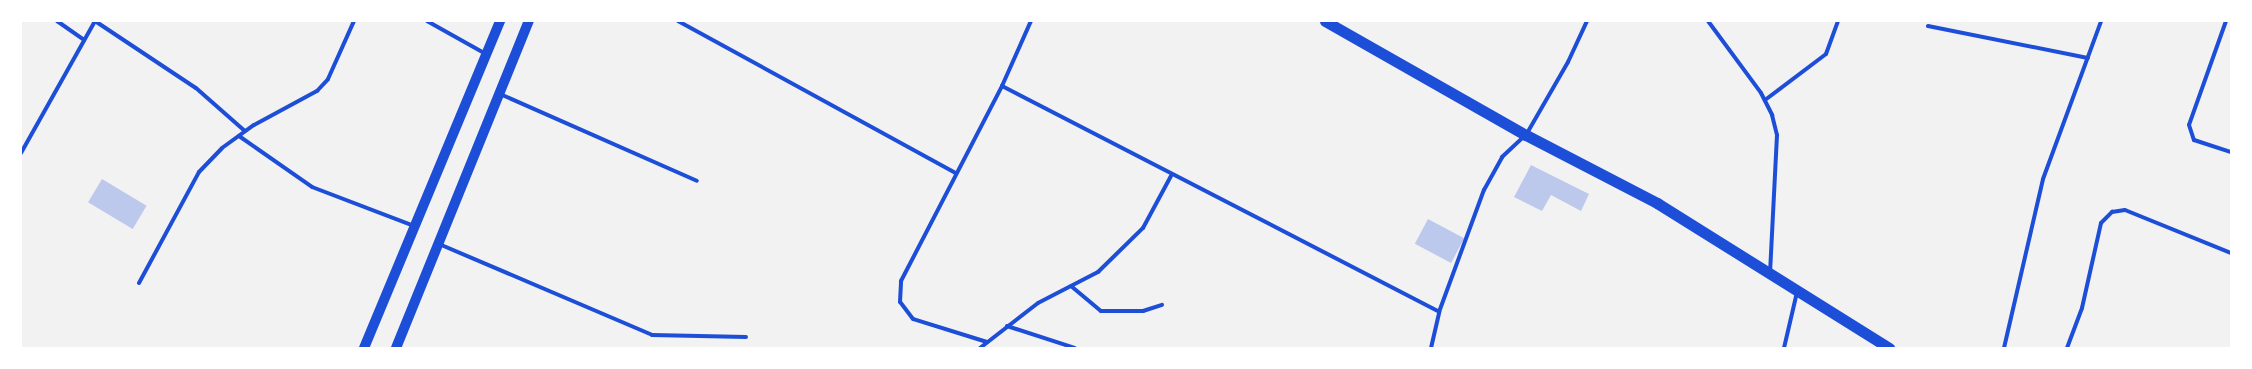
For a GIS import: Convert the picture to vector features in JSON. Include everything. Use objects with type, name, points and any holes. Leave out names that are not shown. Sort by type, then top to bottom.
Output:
[{"type":"highway","points":[[1325,21],[1526,135],[1657,203],[1770,277],[1797,291],[1889,348]]},
{"type":"main road","points":[[364,348],[500,21]]},
{"type":"main road","points":[[396,348],[529,21]]},
{"type":"street","points":[[57,21],[84,40]]},
{"type":"street","points":[[21,153],[95,21],[196,88],[246,131]]},
{"type":"street","points":[[139,283],[199,172],[239,136],[278,109],[317,91],[328,78],[354,21]]},
{"type":"street","points":[[426,21],[486,54]]},
{"type":"street","points":[[678,21],[956,173]]},
{"type":"street","points":[[987,342],[913,319],[900,302],[901,281],[1002,86],[1031,21]]},
{"type":"street","points":[[1431,348],[1440,312],[1484,190],[1502,157],[1526,135],[1568,62],[1587,21]]},
{"type":"street","points":[[1708,21],[1765,100],[1777,135],[1770,277]]},
{"type":"street","points":[[1765,100],[1826,54],[1838,21]]},
{"type":"street","points":[[2004,348],[2043,179],[2101,21]]},
{"type":"street","points":[[2226,21],[2189,125],[2194,140],[2231,152]]},
{"type":"street","points":[[1928,26],[2088,58]]},
{"type":"street","points":[[1002,86],[1171,176],[1440,312]]},
{"type":"street","points":[[500,94],[697,181]]},
{"type":"street","points":[[239,136],[312,187],[414,226]]},
{"type":"street","points":[[980,348],[1038,303],[1098,272],[1143,228],[1171,176]]},
{"type":"street","points":[[2067,348],[2082,308],[2101,223],[2112,212],[2125,210],[2231,254]]},
{"type":"street","points":[[439,244],[652,335],[746,337]]},
{"type":"street","points":[[1071,286],[1101,311],[1143,311],[1162,305]]},
{"type":"street","points":[[1784,348],[1797,291]]},
{"type":"street","points":[[1007,326],[1075,348]]},
{"type":"building","points":[[1531,165],[1589,194],[1581,211],[1551,195],[1542,211],[1514,197]]},
{"type":"building","points":[[102,179],[147,206],[133,229],[88,202]]},
{"type":"building","points":[[1428,219],[1464,238],[1451,263],[1415,244]]}]
